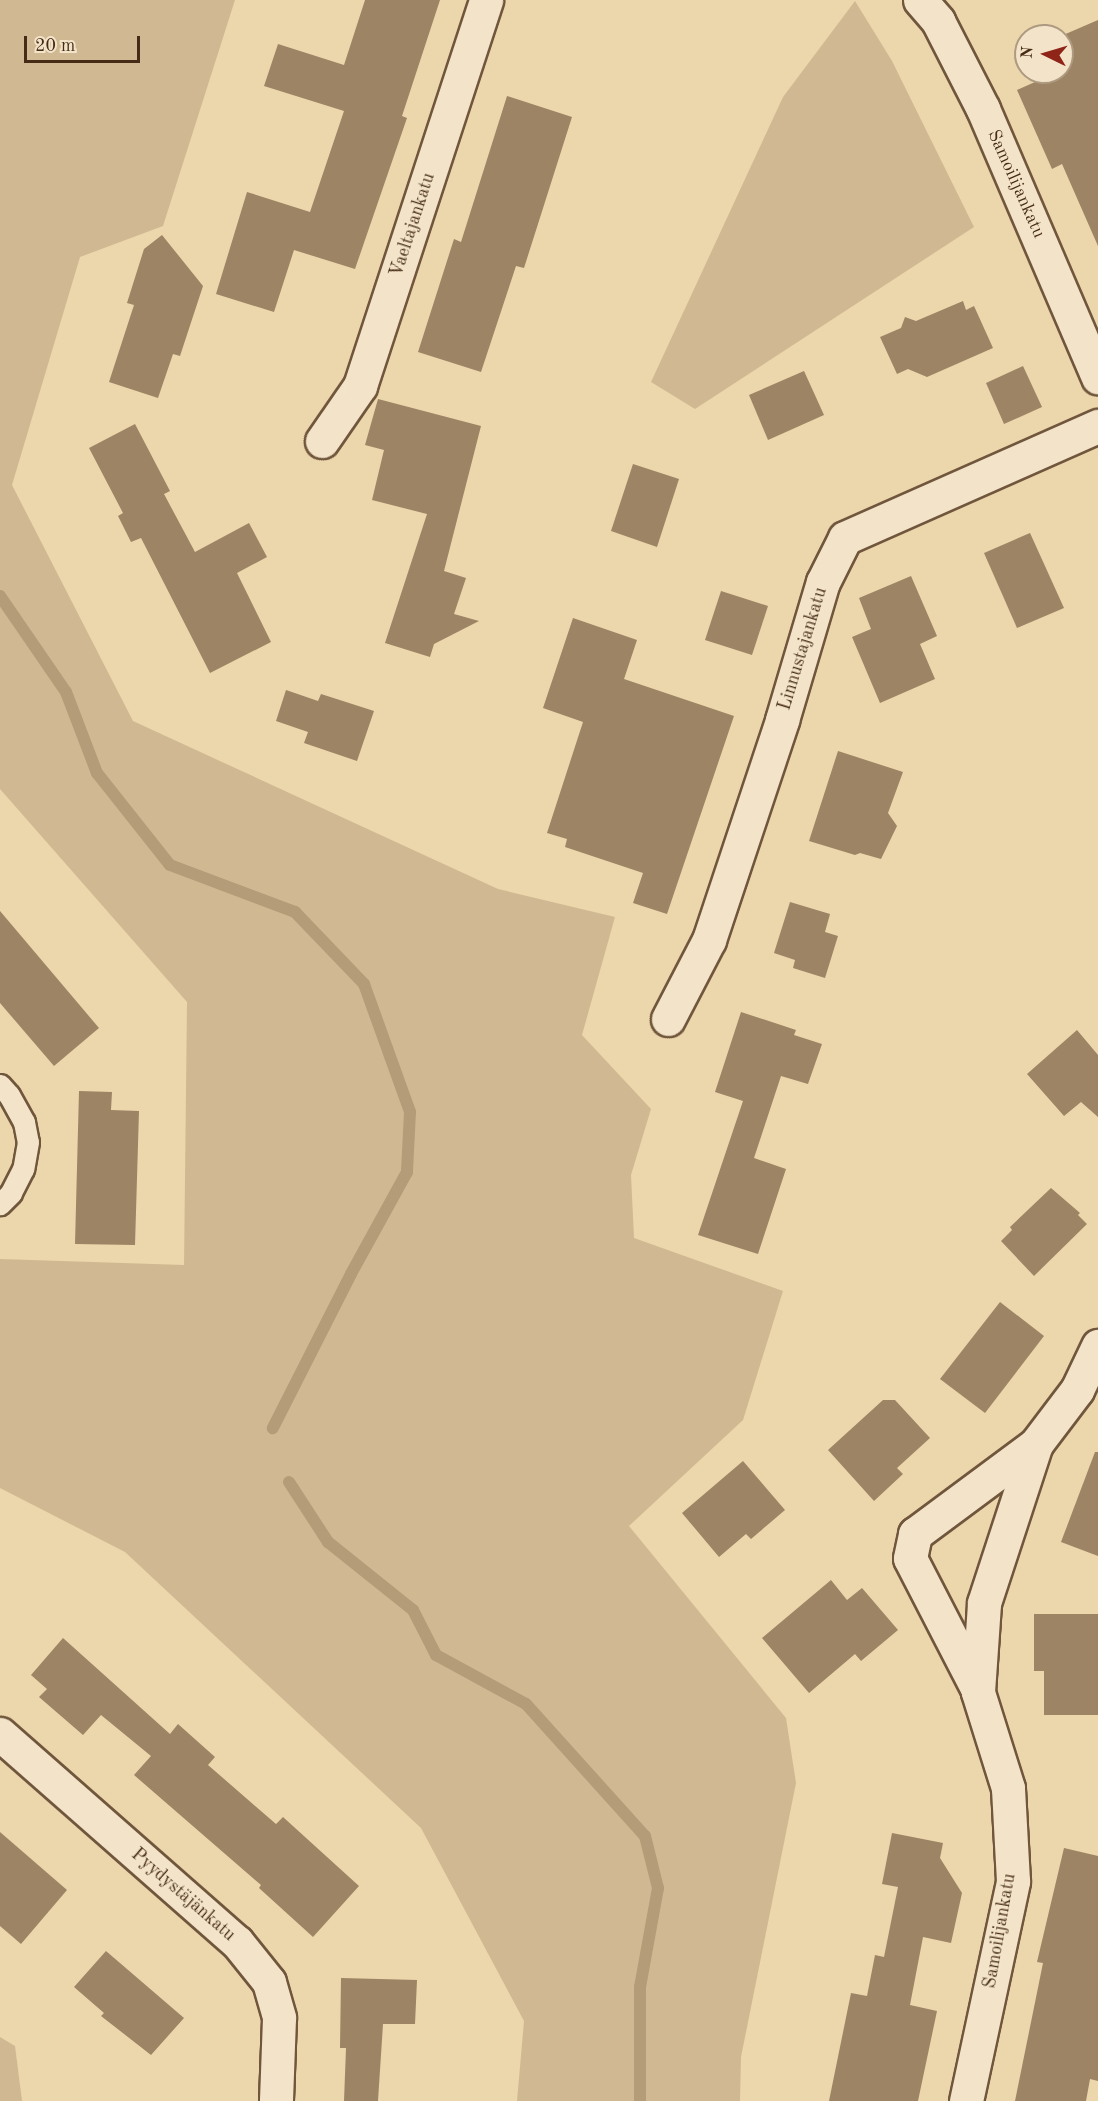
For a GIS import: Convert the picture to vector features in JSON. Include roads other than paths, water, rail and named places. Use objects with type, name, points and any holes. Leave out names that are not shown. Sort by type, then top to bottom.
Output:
[{"type":"street","name":"Vaeltajankatu","points":[[322,441],[360,386],[486,0]]},
{"type":"street","name":"Samoilijankatu","points":[[920,0],[938,21],[983,108],[1098,377]]},
{"type":"street","name":"Linnustajankatu","points":[[668,1019],[710,940],[782,720],[823,582],[845,538],[1098,426]]},
{"type":"street","name":"Samoilijankatu","points":[[966,2101],[1013,1881],[1008,1788],[978,1692],[910,1558],[915,1534],[1036,1444],[1077,1390],[1098,1346]]},
{"type":"street","name":"Samoilijankatu","points":[[978,1692],[984,1603],[1036,1444]]},
{"type":"street","name":"Pyydystäjänkatu","points":[[0,1734],[237,1942],[269,1982],[279,2018],[276,2101]]},
{"type":"lane","points":[[0,1085],[9,1095],[24,1122],[28,1142],[23,1169],[11,1193],[0,1204]]},
{"type":"waterway","points":[[0,596],[66,692],[97,773],[170,865],[295,912],[364,984],[410,1112],[407,1172],[351,1274],[273,1428]]},
{"type":"waterway","points":[[289,1482],[328,1542],[413,1610],[436,1655],[526,1704],[645,1836],[658,1888],[640,1987],[640,2101]]}]
